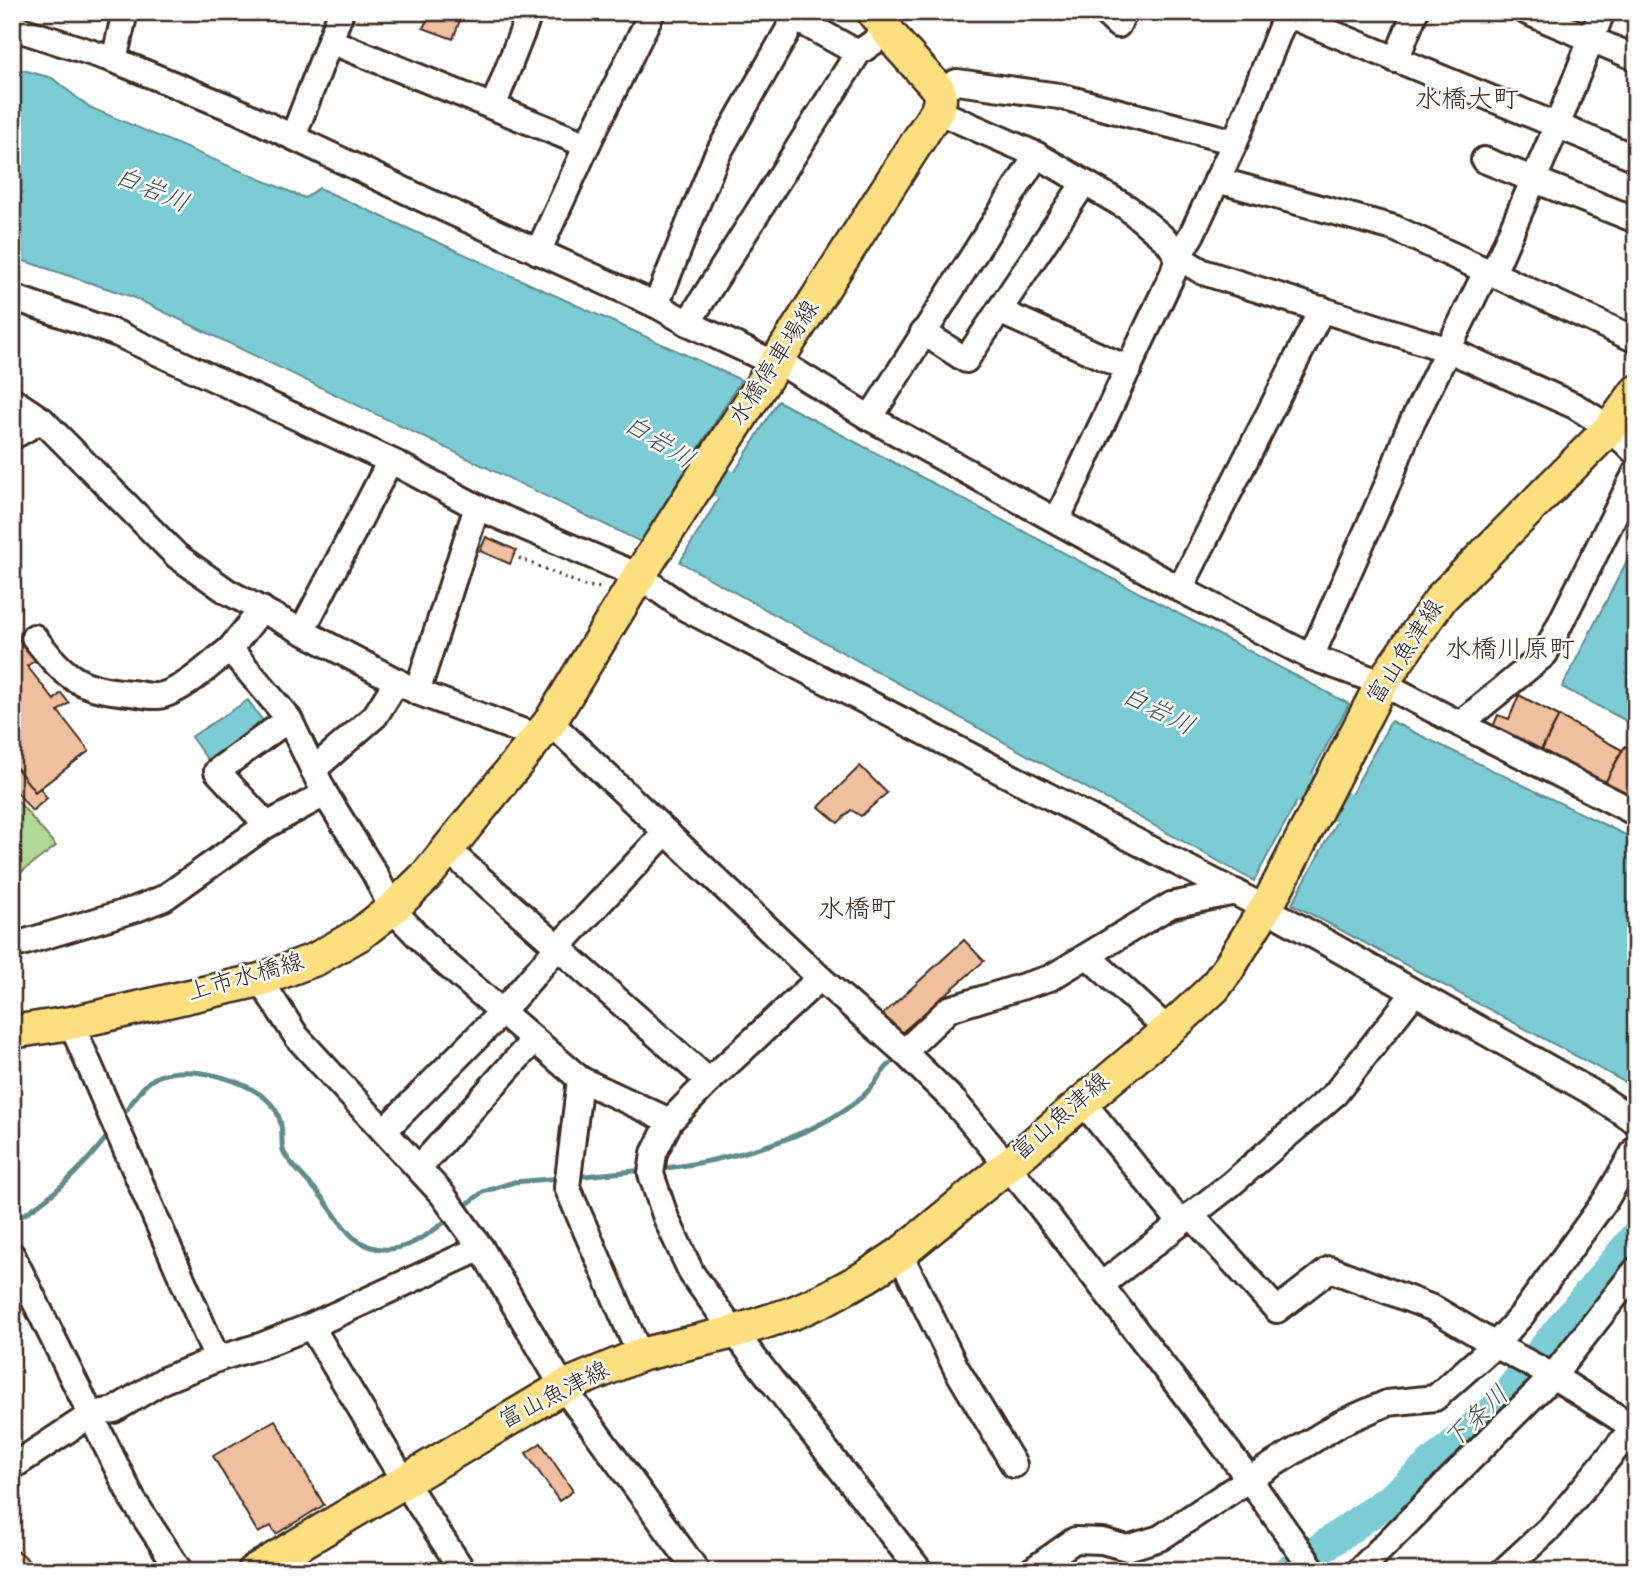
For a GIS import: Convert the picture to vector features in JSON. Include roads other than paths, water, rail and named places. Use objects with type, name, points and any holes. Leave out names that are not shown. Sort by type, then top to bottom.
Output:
[{"type":"main road","points":[[880,22],[938,100]]},
{"type":"main road","name":"水橋停車場線","points":[[545,730],[938,100]]},
{"type":"main road","name":"富山魚津線","points":[[254,1571],[563,1387],[640,1355],[734,1332],[825,1299],[867,1276],[900,1254],[1168,1030],[1213,988],[1228,969],[1268,902],[1378,692],[1442,597],[1610,428],[1636,392]]},
{"type":"main road","name":"上市水橋線","points":[[12,1032],[71,1023],[260,980],[316,959],[360,934],[392,909],[448,850],[545,730]]},
{"type":"street","points":[[114,60],[125,12]]},
{"type":"street","points":[[293,137],[341,12]]},
{"type":"street","points":[[493,107],[530,12]]},
{"type":"street","points":[[538,253],[652,12]]},
{"type":"street","points":[[1104,12],[1118,25],[1124,12]]},
{"type":"street","points":[[1396,60],[1415,12]]},
{"type":"street","points":[[1527,12],[1636,58]]},
{"type":"street","points":[[1311,657],[1389,481],[1407,433],[1482,281],[1493,274],[1558,126],[1602,12]]},
{"type":"street","points":[[1057,520],[1129,369],[1178,257],[1192,234],[1235,142],[1286,13],[1636,158]]},
{"type":"street","points":[[656,305],[716,157],[795,18],[858,53]]},
{"type":"street","points":[[688,323],[880,22]]},
{"type":"street","points":[[12,27],[114,60],[194,92],[538,253],[656,305],[765,359],[772,369],[870,418],[1180,589],[1378,692],[1460,724],[1636,813]]},
{"type":"street","points":[[330,41],[587,145]]},
{"type":"street","points":[[1235,142],[1059,96],[957,82],[938,100],[1128,208],[1168,242],[1178,257],[1203,272],[1449,350],[1575,406],[1610,428],[1636,453]]},
{"type":"street","points":[[870,418],[1037,155]]},
{"type":"street","points":[[1484,160],[1636,220]]},
{"type":"street","points":[[1217,180],[1394,228],[1636,340]]},
{"type":"street","points":[[923,332],[966,360],[1084,183]]},
{"type":"street","points":[[12,297],[118,334],[390,461],[477,507],[639,578],[683,607],[1236,892],[1268,902],[1415,993],[1595,1094],[1636,1122]]},
{"type":"street","points":[[1180,589],[1322,309]]},
{"type":"street","points":[[999,311],[1129,369]]},
{"type":"street","points":[[12,400],[42,420],[177,556],[229,592],[407,687],[545,730],[666,832],[954,1101],[1101,1285],[1250,1479],[1314,1571]]},
{"type":"street","points":[[12,437],[42,420]]},
{"type":"street","points":[[302,631],[390,461]]},
{"type":"street","points":[[1460,724],[1545,654],[1636,472]]},
{"type":"street","points":[[313,770],[407,687],[477,507]]},
{"type":"street","points":[[34,637],[58,668],[81,683],[103,691],[160,696],[180,687],[230,649],[262,609]]},
{"type":"street","points":[[230,649],[289,719],[325,794],[375,873],[392,909],[436,955],[580,1079],[670,1121]]},
{"type":"street","points":[[267,825],[217,771],[289,719]]},
{"type":"street","points":[[12,946],[164,898],[267,825],[325,794]]},
{"type":"street","points":[[384,1131],[501,1013],[558,947],[666,832]]},
{"type":"street","points":[[448,850],[709,1082]]},
{"type":"street","points":[[904,1052],[949,1009],[1050,978],[1171,905],[1236,892]]},
{"type":"street","points":[[1088,956],[1168,1030]]},
{"type":"street","points":[[820,978],[670,1121],[654,1153],[651,1174],[666,1218],[692,1274],[920,1571]]},
{"type":"street","points":[[260,980],[297,1037],[442,1194],[481,1248],[563,1387],[696,1571]]},
{"type":"street","points":[[1101,1285],[1230,1185],[1335,1094],[1415,993]]},
{"type":"street","points":[[71,1023],[217,1359]]},
{"type":"street","points":[[419,1168],[533,1041]]},
{"type":"street","points":[[580,1079],[567,1187],[640,1355]]},
{"type":"street","points":[[1082,1101],[1186,1219],[1277,1310],[1330,1269],[1435,1308],[1548,1374],[1634,1429],[1551,1527],[1511,1568]]},
{"type":"street","points":[[1031,1571],[1075,1540],[1102,1541],[1126,1548],[1160,1538],[1341,1423],[1387,1403],[1435,1398],[1503,1349],[1522,1315],[1605,1201],[1636,1148]]},
{"type":"street","points":[[12,1467],[92,1414],[114,1410],[164,1380],[311,1326],[481,1248]]},
{"type":"street","points":[[900,1254],[956,1368],[1014,1465]]},
{"type":"street","points":[[12,1255],[134,1500],[180,1571]]},
{"type":"street","points":[[1359,1571],[1548,1374],[1636,1270]]},
{"type":"street","points":[[311,1326],[404,1481],[463,1571]]},
{"type":"water","points":[[12,67],[52,78],[89,107],[305,198],[319,188],[741,380],[641,542],[133,297],[12,257]]},
{"type":"water","points":[[778,401],[1349,704],[1254,881],[680,562]]},
{"type":"water","points":[[1636,543],[1636,726],[1562,687]]},
{"type":"water","points":[[248,700],[265,724],[210,763],[191,737]]},
{"type":"water","points":[[1391,721],[1636,840],[1636,1088],[1292,904]]},
{"type":"waterway","name":"白岩川","points":[[652,443],[762,505]]},
{"type":"waterway","points":[[1268,769],[1380,827]]},
{"type":"waterway","points":[[1163,922],[1193,913]]},
{"type":"waterway","points":[[658,1169],[738,1154],[819,1125],[863,1096],[888,1065],[899,1057]]},
{"type":"waterway","points":[[120,1119],[145,1086],[162,1075],[197,1072],[235,1081],[252,1089],[275,1109],[280,1120],[285,1155],[353,1237],[366,1245],[392,1249],[417,1241],[452,1216]]},
{"type":"waterway","points":[[12,1222],[41,1203],[65,1182],[110,1133]]},
{"type":"waterway","points":[[574,1177],[644,1170]]},
{"type":"waterway","points":[[462,1208],[483,1192],[514,1182],[561,1178]]},
{"type":"waterway","name":"下条川","points":[[1289,1571],[1393,1497],[1494,1410],[1636,1236]]},
{"type":"district","name":"水橋大町","points":[[1467,101]]},
{"type":"district","name":"水橋川原町","points":[[1510,651]]},
{"type":"district","name":"水橋町","points":[[857,911]]}]
